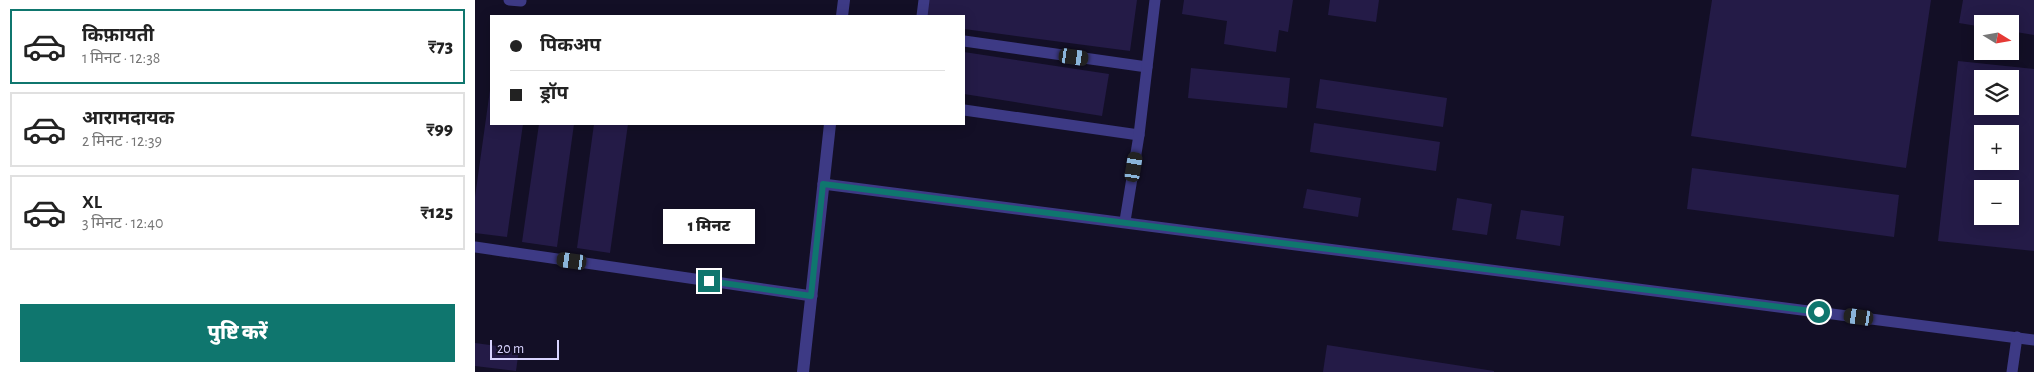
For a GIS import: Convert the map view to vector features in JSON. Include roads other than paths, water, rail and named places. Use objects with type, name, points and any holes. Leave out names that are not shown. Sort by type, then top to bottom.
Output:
[{"type":"street","points":[[842,15],[844,0]]},
{"type":"street","points":[[803,372],[830,125]]},
{"type":"lane","points":[[922,15],[924,0]]},
{"type":"lane","points":[[1125,222],[1139,135],[1155,0]]},
{"type":"lane","points":[[965,41],[1147,67]]},
{"type":"lane","points":[[965,110],[1139,135]]},
{"type":"lane","points":[[823,184],[2034,340]]},
{"type":"lane","points":[[475,247],[811,296]]},
{"type":"lane","points":[[2012,372],[2017,338]]}]
